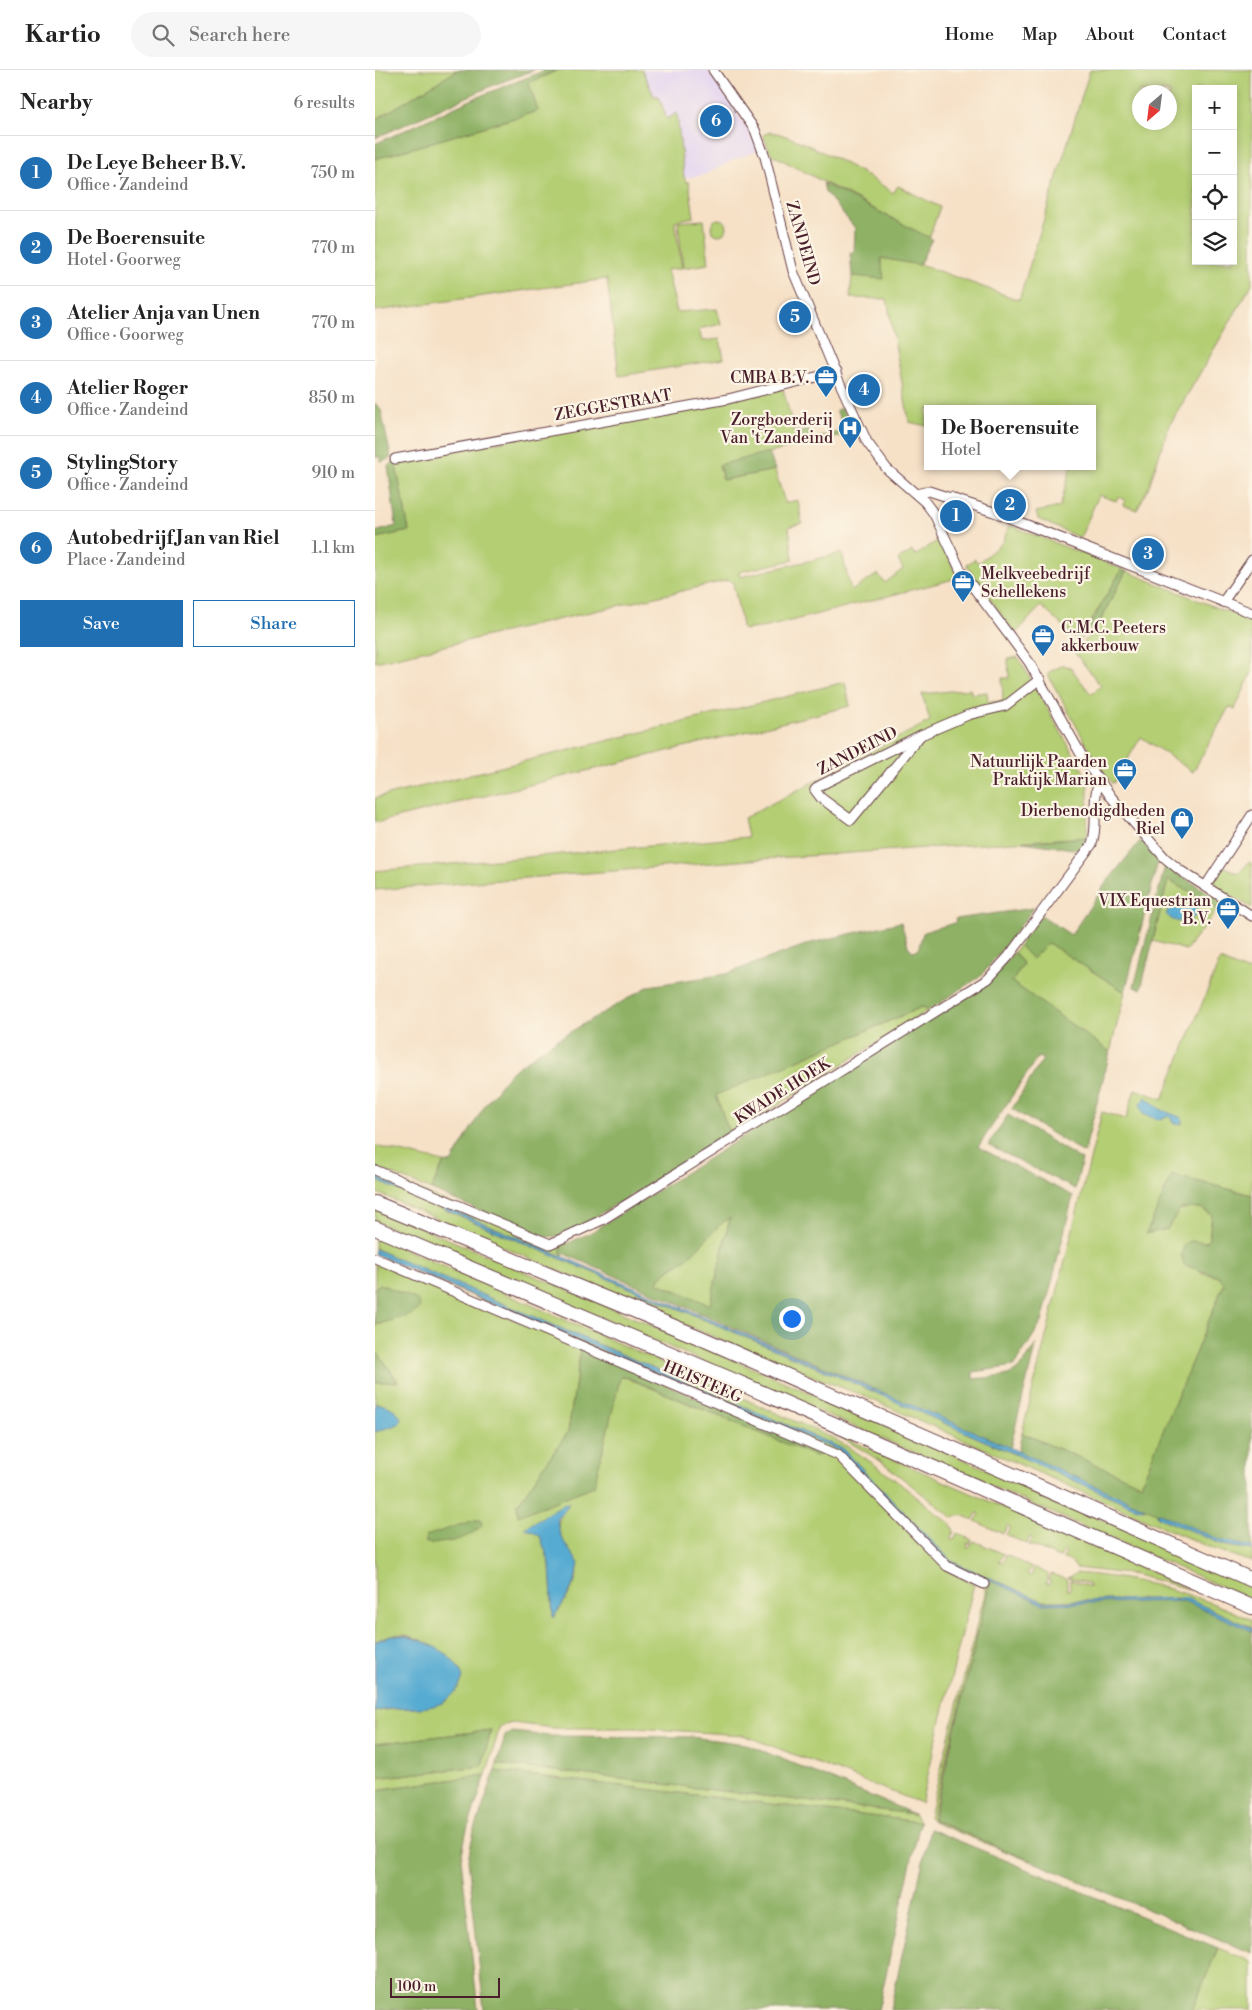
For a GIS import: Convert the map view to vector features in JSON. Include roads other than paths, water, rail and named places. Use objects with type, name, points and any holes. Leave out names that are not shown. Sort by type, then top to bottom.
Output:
[{"type":"highway","points":[[375,1202],[701,1338],[1252,1580]]},
{"type":"highway","points":[[375,1228],[744,1384],[1252,1607]]},
{"type":"street","name":"ZANDEIND","points":[[713,70],[748,117],[759,138],[793,271],[867,442],[887,469],[916,494],[938,519],[961,571],[1040,679],[1083,758],[1099,781],[1156,849],[1181,871],[1252,916]]},
{"type":"street","name":"ZEGGESTRAAT","points":[[395,458],[734,398],[836,372]]},
{"type":"street","points":[[916,494],[929,490],[951,497],[1252,613]]},
{"type":"street","points":[[938,519],[944,514],[951,497]]},
{"type":"street","points":[[1223,602],[1252,560]]},
{"type":"street","name":"ZANDEIND","points":[[921,735],[851,820],[821,798],[815,790],[819,786],[921,735],[968,715],[1010,704],[1040,679]]},
{"type":"street","name":"KWADE HOEK","points":[[375,1170],[550,1244],[602,1220],[992,976],[1092,844],[1095,832],[1096,790],[1099,781]]},
{"type":"street","points":[[1205,886],[1252,815]]},
{"type":"street","name":"HEISTEEG","points":[[375,1258],[838,1455],[947,1566],[984,1584]]},
{"type":"water","points":[[1178,904],[1185,907],[1191,904],[1196,907],[1198,914],[1185,921],[1173,920],[1166,914],[1171,905]]},
{"type":"water","points":[[1146,1097],[1160,1109],[1182,1118],[1182,1124],[1175,1124],[1169,1116],[1160,1120],[1143,1114],[1140,1104]]},
{"type":"water","points":[[375,1177],[968,1429],[1145,1508],[1132,1506],[847,1380],[375,1180]]},
{"type":"water","points":[[375,1249],[843,1449],[951,1561],[1044,1602],[1186,1598],[1252,1628],[1252,1631],[1184,1601],[1043,1604],[949,1562],[840,1451],[375,1254]]},
{"type":"water","points":[[375,1403],[396,1411],[401,1418],[399,1424],[375,1432]]},
{"type":"water","points":[[569,1503],[559,1516],[558,1527],[563,1541],[579,1563],[569,1592],[553,1618],[550,1564],[540,1536],[525,1528],[560,1506]]},
{"type":"water","points":[[1157,1512],[1220,1540],[1252,1547],[1252,1550],[1224,1545],[1158,1517]]},
{"type":"water","points":[[391,1635],[423,1641],[434,1646],[452,1660],[459,1668],[463,1678],[455,1692],[446,1700],[436,1705],[375,1712],[375,1642]]},
{"type":"place","name":"Autobedrijf Jan van Riel","points":[[716,121]]},
{"type":"place","name":"StylingStory","points":[[795,317]]},
{"type":"place","name":"Atelier Roger","points":[[864,390]]},
{"type":"place","name":"CMBA B.V.","points":[[826,398]]},
{"type":"place","name":"Zorgboerderij Van 't Zandeind","points":[[850,449]]},
{"type":"place","name":"De Boerensuite","points":[[1010,505]]},
{"type":"place","name":"De Leye Beheer B.V.","points":[[956,516]]},
{"type":"place","name":"Atelier Anja van Unen","points":[[1148,554]]},
{"type":"place","name":"Melkveebedrijf Schellekens","points":[[963,603]]},
{"type":"place","name":"C.M.C. Peeters akkerbouw","points":[[1043,657]]},
{"type":"place","name":"Natuurlijk Paarden Praktijk Marian","points":[[1125,791]]},
{"type":"place","name":"Dierbenodigdheden Riel","points":[[1182,840]]},
{"type":"place","name":"VIX Equestrian B.V.","points":[[1228,930]]}]
